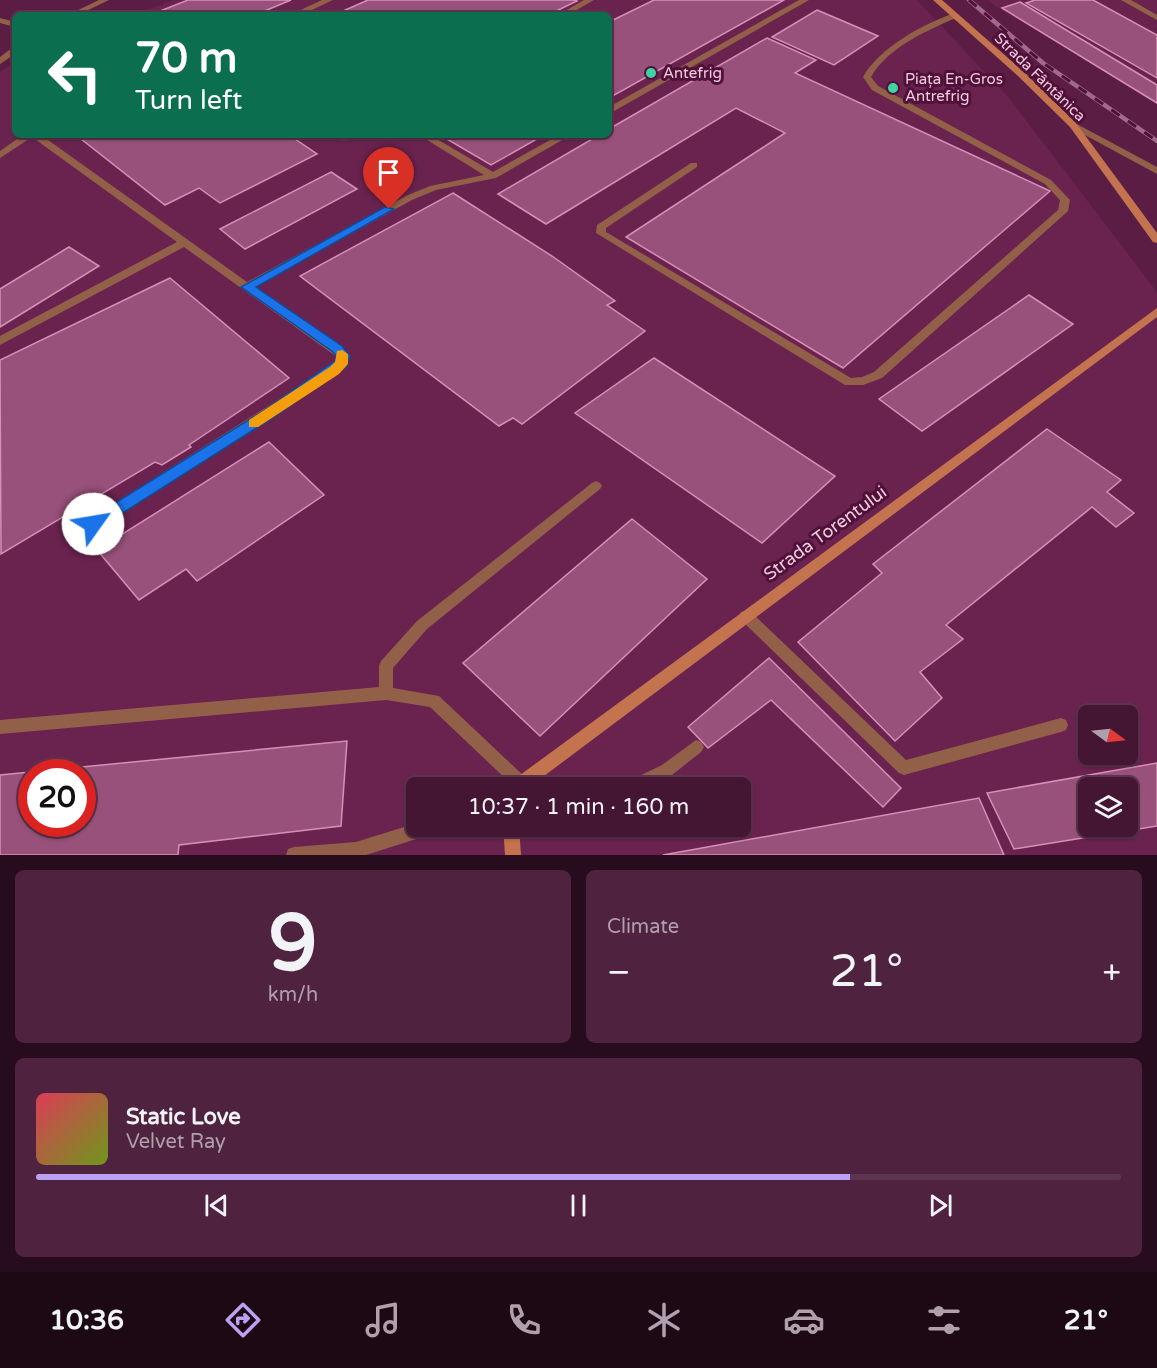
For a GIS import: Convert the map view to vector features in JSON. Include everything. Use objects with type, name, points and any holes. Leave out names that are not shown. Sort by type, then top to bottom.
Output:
[{"type":"street","points":[[79,12],[105,0]]},
{"type":"street","points":[[301,12],[329,0]]},
{"type":"street","points":[[567,12],[590,0]]},
{"type":"street","points":[[612,109],[805,0]]},
{"type":"street","name":"Strada Fântânica","points":[[937,0],[1073,125],[1157,240]]},
{"type":"street","points":[[1125,0],[1157,18]]},
{"type":"street","points":[[694,165],[601,227],[601,233],[849,382],[863,381],[878,375],[1063,211],[1065,200],[1048,182],[875,88],[867,77],[870,67],[882,57],[955,15]]},
{"type":"street","points":[[1073,125],[1157,171]]},
{"type":"street","points":[[0,155],[24,138]]},
{"type":"street","points":[[39,138],[183,243],[337,349],[343,356],[341,364],[264,417],[93,524]]},
{"type":"street","points":[[429,138],[493,176]]},
{"type":"street","points":[[247,287],[409,198],[433,188],[493,176],[561,138]]},
{"type":"street","points":[[0,341],[183,243]]},
{"type":"street","name":"Strada Torentului","points":[[529,777],[1157,312]]},
{"type":"street","points":[[386,693],[386,666],[422,625],[596,486]]},
{"type":"street","points":[[746,616],[904,768],[1061,725]]},
{"type":"street","points":[[0,728],[386,693],[434,701],[508,777]]},
{"type":"street","points":[[653,777],[667,770],[696,747]]},
{"type":"street","points":[[294,855],[357,850],[406,834]]},
{"type":"street","points":[[512,837],[513,855]]},
{"type":"shaded area","points":[[173,0],[917,0],[1009,98],[1157,292],[1157,855],[0,855],[0,72],[12,63],[12,138],[612,138],[612,12],[142,12]]},
{"type":"shaded area","points":[[988,0],[1157,0],[1157,103],[995,6]]},
{"type":"building","points":[[188,0],[291,0],[262,12],[158,12]]},
{"type":"building","points":[[368,0],[577,1],[554,12],[341,12]]},
{"type":"building","points":[[654,0],[784,0],[612,96],[612,21]]},
{"type":"building","points":[[1035,0],[1093,0],[1157,35],[1157,78],[1026,3]]},
{"type":"building","points":[[1020,2],[1157,85],[1157,103],[1002,8]]},
{"type":"building","points":[[817,10],[878,36],[834,65],[772,37]]},
{"type":"building","points":[[767,38],[816,60],[795,73],[1050,191],[843,368],[626,237],[785,133],[736,108],[546,224],[498,194],[594,138],[612,138],[612,127]]},
{"type":"building","points":[[80,138],[293,138],[317,154],[220,203],[199,188],[165,205]]},
{"type":"building","points":[[445,138],[539,138],[491,165]]},
{"type":"building","points":[[331,172],[357,189],[245,249],[220,229]]},
{"type":"building","points":[[453,193],[552,256],[615,301],[607,305],[645,331],[522,424],[513,418],[499,426],[300,276]]},
{"type":"building","points":[[69,247],[99,266],[0,327],[0,289]]},
{"type":"building","points":[[170,278],[289,378],[162,465],[155,462],[1,554],[0,360]]},
{"type":"building","points":[[1029,295],[1073,324],[922,431],[879,399]]},
{"type":"building","points":[[654,358],[835,476],[762,543],[575,413]]},
{"type":"building","points":[[1047,429],[1121,480],[1107,492],[1134,513],[1116,527],[1092,507],[946,625],[963,639],[920,672],[942,698],[895,741],[798,642],[882,573],[873,564]]},
{"type":"building","points":[[269,442],[324,495],[197,581],[186,569],[139,600],[97,550]]},
{"type":"building","points":[[632,519],[707,579],[540,736],[463,663]]},
{"type":"building","points":[[769,658],[901,788],[883,807],[771,700],[708,748],[688,727]]},
{"type":"building","points":[[347,741],[341,826],[179,845],[178,855],[0,855],[0,775],[18,773],[18,837],[96,837],[96,766]]},
{"type":"building","points":[[1157,763],[1157,826],[1138,829],[1138,777],[1078,777],[1078,837],[1089,837],[1014,849],[987,793]]},
{"type":"building","points":[[979,798],[1004,855],[663,855]]},
{"type":"railway","points":[[969,0],[1043,63],[1157,141]]},
{"type":"slow traffic","points":[[254,424],[334,370],[341,364],[342,354]]},
{"type":"place","name":"Antefrig","points":[[651,73]]},
{"type":"place","name":"Piața En-Gros Antrefrig","points":[[893,88]]},
{"type":"route","points":[[93,524],[264,417],[341,364],[343,356],[337,349],[247,287],[389,209]]}]
